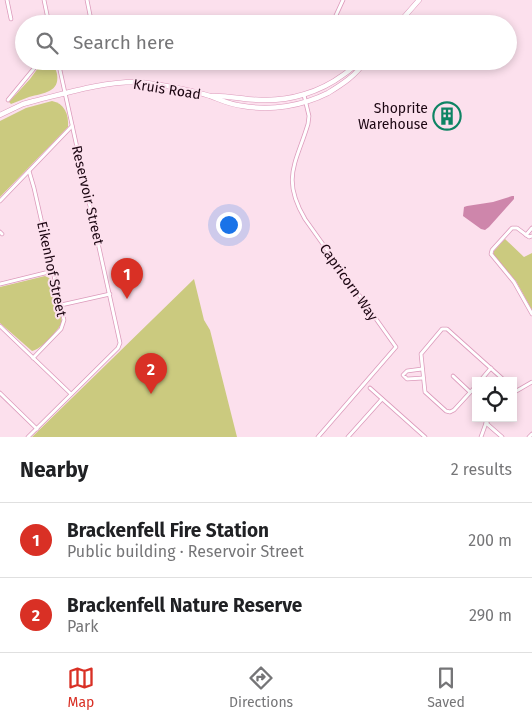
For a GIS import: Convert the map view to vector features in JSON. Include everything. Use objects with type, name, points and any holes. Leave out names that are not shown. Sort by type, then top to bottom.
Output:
[{"type":"street","points":[[7,0],[11,19]]},
{"type":"street","points":[[44,0],[47,15]]},
{"type":"street","points":[[87,0],[90,15]]},
{"type":"street","points":[[336,15],[343,0]]},
{"type":"street","points":[[406,15],[419,0]]},
{"type":"street","points":[[8,100],[33,70]]},
{"type":"street","points":[[60,70],[65,94]]},
{"type":"street","name":"Kruis Road","points":[[210,96],[220,95],[265,101],[304,95],[328,84],[349,70]]},
{"type":"street","name":"Kruis Road","points":[[0,115],[23,104],[117,83],[136,82],[210,96],[225,103],[243,107],[273,108],[306,102],[334,89],[349,79],[356,70]]},
{"type":"street","name":"Reservoir Street","points":[[28,437],[120,345],[65,94]]},
{"type":"street","points":[[304,95],[306,102]]},
{"type":"street","name":"Capricorn Way","points":[[306,102],[308,124],[292,171],[294,196],[305,219],[396,347],[318,437]]},
{"type":"street","points":[[0,200],[72,126]]},
{"type":"street","name":"Eikenhof Street","points":[[29,171],[64,320],[63,327],[34,358]]},
{"type":"street","points":[[532,236],[528,237],[517,228],[512,228],[492,250],[491,254],[514,282],[532,314]]},
{"type":"street","points":[[526,235],[532,228]]},
{"type":"street","points":[[0,284],[53,271]]},
{"type":"street","points":[[61,305],[110,294]]},
{"type":"street","points":[[0,326],[71,394]]},
{"type":"street","points":[[453,376],[470,392],[453,411],[449,412],[426,393],[422,369],[422,352],[444,329],[501,377]]},
{"type":"street","points":[[483,377],[491,368]]},
{"type":"street","points":[[422,369],[407,370],[403,375],[407,379],[423,378]]},
{"type":"street","points":[[517,389],[532,382]]},
{"type":"street","points":[[370,388],[425,437]]},
{"type":"street","points":[[0,393],[37,429]]},
{"type":"street","points":[[348,437],[382,399]]},
{"type":"street","points":[[481,437],[486,423],[502,437]]},
{"type":"street","points":[[529,437],[532,434]]},
{"type":"shaded area","points":[[37,70],[56,70],[57,72],[56,85],[50,91],[11,104],[9,102]]},
{"type":"shaded area","points":[[52,101],[60,104],[65,110],[68,118],[68,127],[0,197],[0,121],[26,108]]},
{"type":"shaded area","points":[[514,196],[514,199],[485,230],[463,216],[464,207],[493,202]]},
{"type":"shaded area","points":[[505,239],[524,257],[532,253],[532,310],[516,281],[493,255],[494,251]]},
{"type":"shaded area","points":[[45,276],[53,280],[62,322],[49,339],[32,351],[0,323],[0,287]]},
{"type":"shaded area","points":[[194,279],[204,320],[210,330],[237,437],[32,437]]},
{"type":"place","name":"Shoprite Warehouse","points":[[447,116]]},
{"type":"place","name":"Brackenfell Fire Station","points":[[127,299]]},
{"type":"place","name":"Brackenfell Nature Reserve","points":[[151,394]]}]
